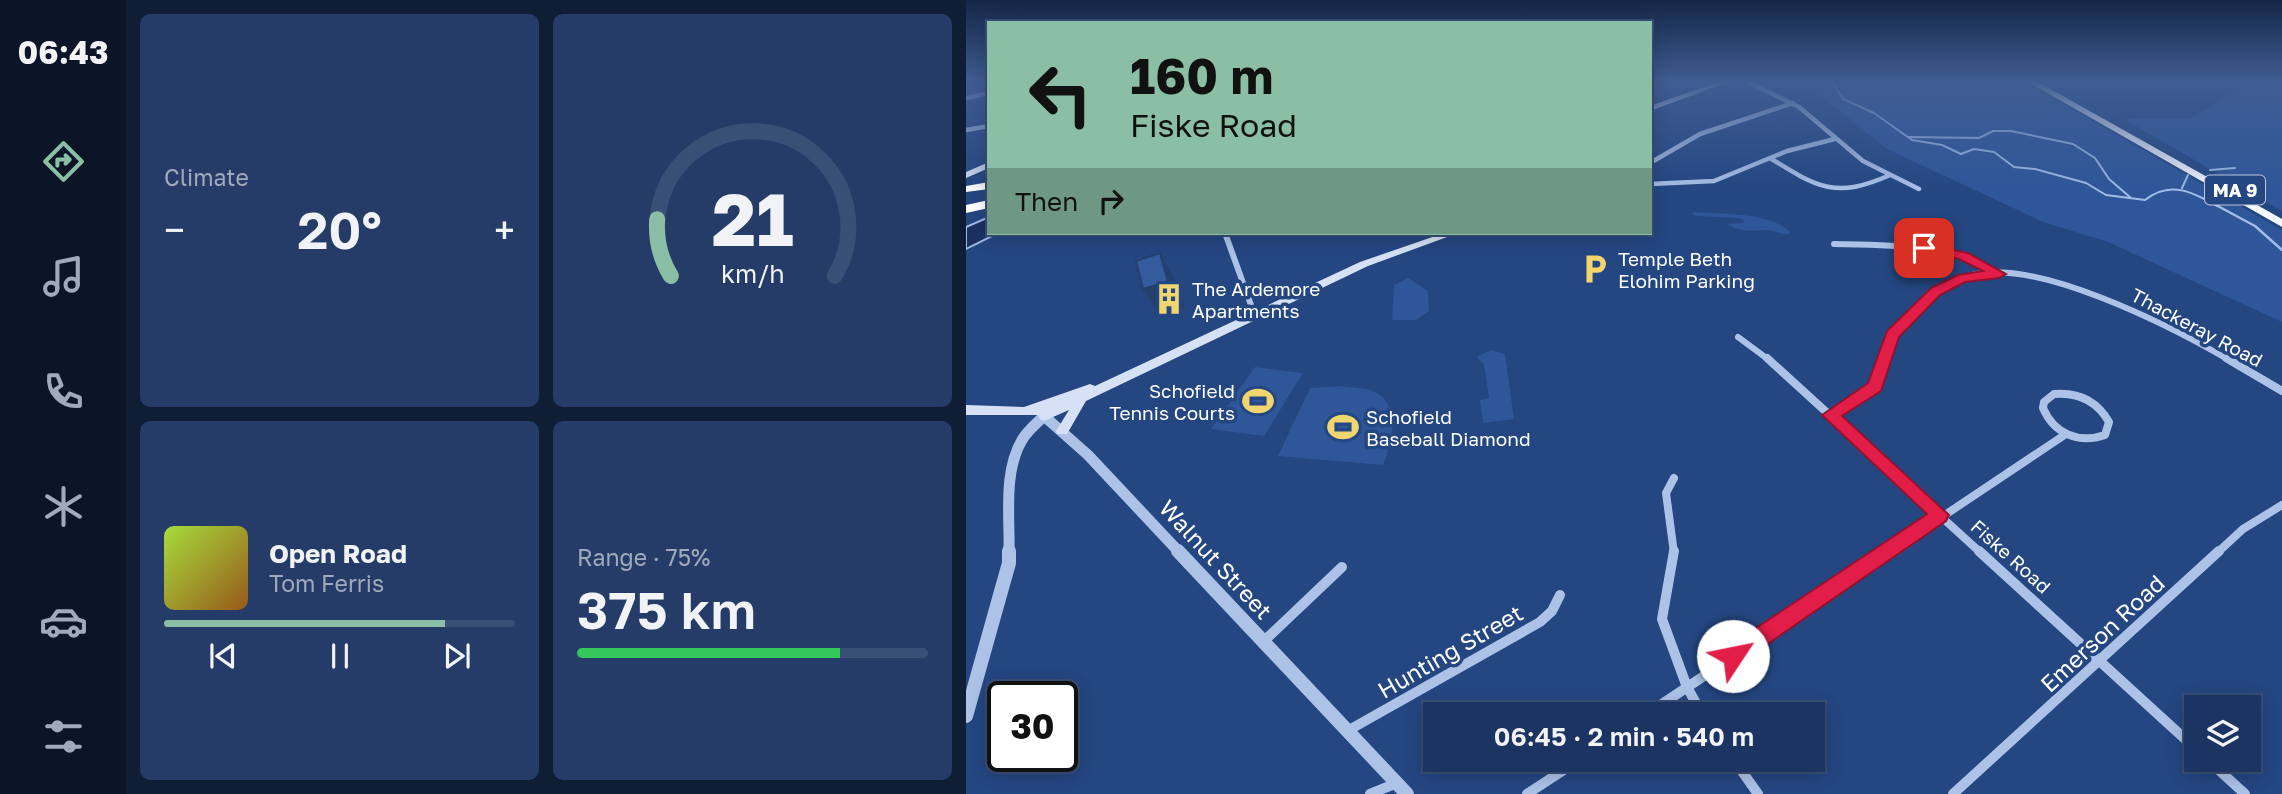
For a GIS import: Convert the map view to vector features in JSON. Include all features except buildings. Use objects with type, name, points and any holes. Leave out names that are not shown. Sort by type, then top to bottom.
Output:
[{"type":"highway","name":"MA 9","points":[[2097,119],[2282,224]]},
{"type":"highway","name":"MA 9","points":[[2108,119],[2282,217]]},
{"type":"highway","points":[[966,189],[987,185]]},
{"type":"highway","points":[[966,200],[987,196]]},
{"type":"highway","points":[[966,209],[987,204]]},
{"type":"main road","points":[[966,175],[987,166]]},
{"type":"main road","points":[[1044,416],[1374,260],[1447,235]]},
{"type":"main road","points":[[1027,411],[1117,381]]},
{"type":"main road","points":[[1044,416],[1063,402],[1117,381]]},
{"type":"main road","points":[[1062,431],[1070,413],[1083,399]]},
{"type":"main road","name":"Walnut Street","points":[[966,410],[1027,411],[1044,416]]},
{"type":"street","points":[[1652,161],[1665,151],[1746,119]]},
{"type":"street","points":[[1812,119],[1856,157],[1919,189]]},
{"type":"street","points":[[966,130],[987,126]]},
{"type":"street","points":[[1652,184],[1714,181],[1770,158],[1835,139]]},
{"type":"street","points":[[1770,158],[1830,191],[1852,189],[1890,175]]},
{"type":"street","points":[[1225,235],[1255,316]]},
{"type":"street","points":[[1834,244],[1943,251],[1978,262],[1999,274]]},
{"type":"street","name":"Thackeray Road","points":[[1830,415],[1875,387],[1892,335],[1936,292],[1962,278],[1999,274],[2057,284],[2135,310],[2282,391]]},
{"type":"street","name":"Fiske Road","points":[[1738,337],[1765,356],[2184,738]]},
{"type":"street","points":[[2054,394],[2071,394],[2091,401],[2106,415],[2109,422],[2109,429],[2097,438],[2077,438],[2066,434],[2045,415],[2044,402],[2054,394]]},
{"type":"street","points":[[966,716],[1009,563],[1010,484],[1014,456],[1023,437],[1044,416]]},
{"type":"street","name":"Walnut Street","points":[[1044,416],[1062,431],[1264,641],[1406,794]]},
{"type":"street","points":[[1665,702],[1940,515],[2066,434]]},
{"type":"street","points":[[1674,478],[1666,497],[1674,554],[1662,604],[1662,619],[1687,687],[1695,702]]},
{"type":"street","name":"Emerson Road","points":[[1953,794],[2243,529],[2282,506]]},
{"type":"street","points":[[1264,641],[1342,567]]},
{"type":"street","name":"Hunting Street","points":[[1349,730],[1540,622],[1552,611],[1560,595]]},
{"type":"street","points":[[1528,794],[1561,772]]},
{"type":"street","points":[[1742,772],[1758,794]]},
{"type":"street","points":[[2221,772],[2245,794]]},
{"type":"street","points":[[1370,794],[1397,783]]},
{"type":"shaded area","points":[[1849,119],[2089,119],[2282,230],[2282,322],[2108,242],[2043,222],[1887,149]]},
{"type":"shaded area","points":[[2124,119],[2282,119],[2282,211]]},
{"type":"shaded area","points":[[1692,214],[1759,218],[1772,221],[1791,233],[1742,230],[1727,224],[1743,223],[1744,220],[1697,216]]},
{"type":"shaded area","points":[[987,218],[987,235],[994,235],[966,249],[966,227]]},
{"type":"shaded area","points":[[1408,278],[1428,291],[1429,311],[1416,320],[1392,320],[1394,285]]},
{"type":"shaded area","points":[[1491,350],[1505,354],[1514,419],[1483,423],[1480,400],[1489,398],[1484,364],[1477,357]]},
{"type":"shaded area","name":"Schofield Tennis Courts","points":[[1255,367],[1303,373],[1264,436],[1211,429]]},
{"type":"shaded area","name":"Schofield Baseball Diamond","points":[[1342,386],[1370,390],[1388,404],[1393,423],[1390,445],[1383,465],[1278,456],[1310,388]]},
{"type":"waterway","points":[[1883,119],[1912,140],[1942,145],[1961,154],[1974,149],[1994,152],[2014,167],[2035,169],[2086,183],[2106,195],[2145,200],[2154,194],[2172,189],[2199,196],[2217,206]]},
{"type":"waterway","points":[[1908,137],[1979,138],[1993,131],[2011,131],[2073,144],[2095,158],[2109,179],[2131,198]]},
{"type":"waterway","points":[[2210,170],[2235,168]]},
{"type":"waterway","points":[[2182,188],[2188,175]]},
{"type":"waterway","points":[[2214,204],[2255,226],[2282,250]]},
{"type":"place","name":"Temple Beth Elohim Parking","points":[[1595,269]]},
{"type":"place","name":"The Ardemore Apartments","points":[[1169,299]]},
{"type":"place","name":"Schofield Tennis Courts","points":[[1258,401]]},
{"type":"place","name":"Schofield Baseball Diamond","points":[[1343,427]]},
{"type":"route","points":[[1733,656],[1940,515],[1830,415],[1875,387],[1892,335],[1936,292],[1962,278],[1999,274],[1963,256],[1924,248]]}]
